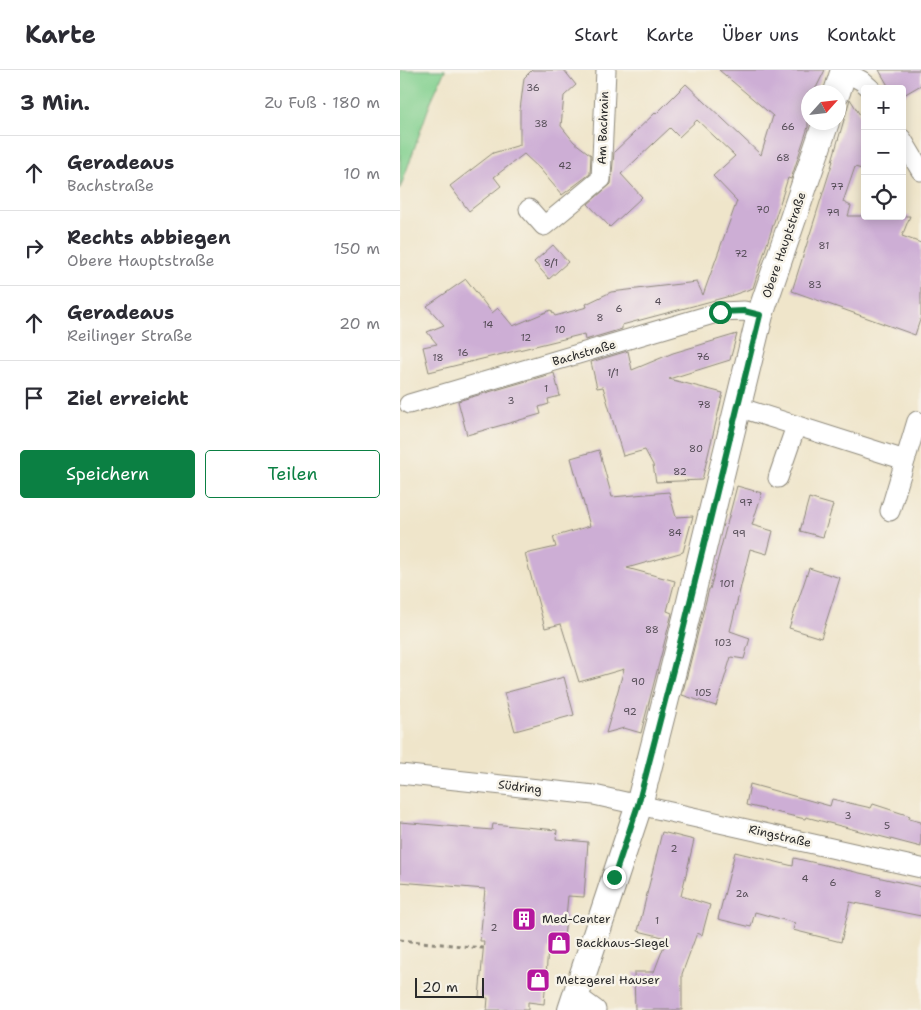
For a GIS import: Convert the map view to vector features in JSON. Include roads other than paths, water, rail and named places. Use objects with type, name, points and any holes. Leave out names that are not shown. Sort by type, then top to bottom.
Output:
[{"type":"main road","name":"Obere Hauptstraße","points":[[582,1005],[614,877],[638,805],[679,647],[760,315],[823,130]]},
{"type":"street","name":"Am Bachrain","points":[[529,209],[544,226],[602,178],[606,70]]},
{"type":"street","points":[[842,78],[862,80],[867,85]]},
{"type":"street","points":[[906,146],[921,171]]},
{"type":"street","name":"Bachstraße","points":[[409,404],[720,312],[744,311],[760,315]]},
{"type":"street","points":[[738,407],[905,460]]},
{"type":"street","points":[[890,511],[917,421]]},
{"type":"street","points":[[778,478],[796,426]]},
{"type":"street","name":"Südring","points":[[400,774],[594,796],[638,805]]},
{"type":"street","name":"Ringstraße","points":[[638,805],[921,868]]},
{"type":"place","name":"Med-Center","points":[[524,919]]},
{"type":"place","name":"Backhaus-Siegel","points":[[559,943]]},
{"type":"place","name":"Metzgerei Hauser","points":[[538,980]]}]
